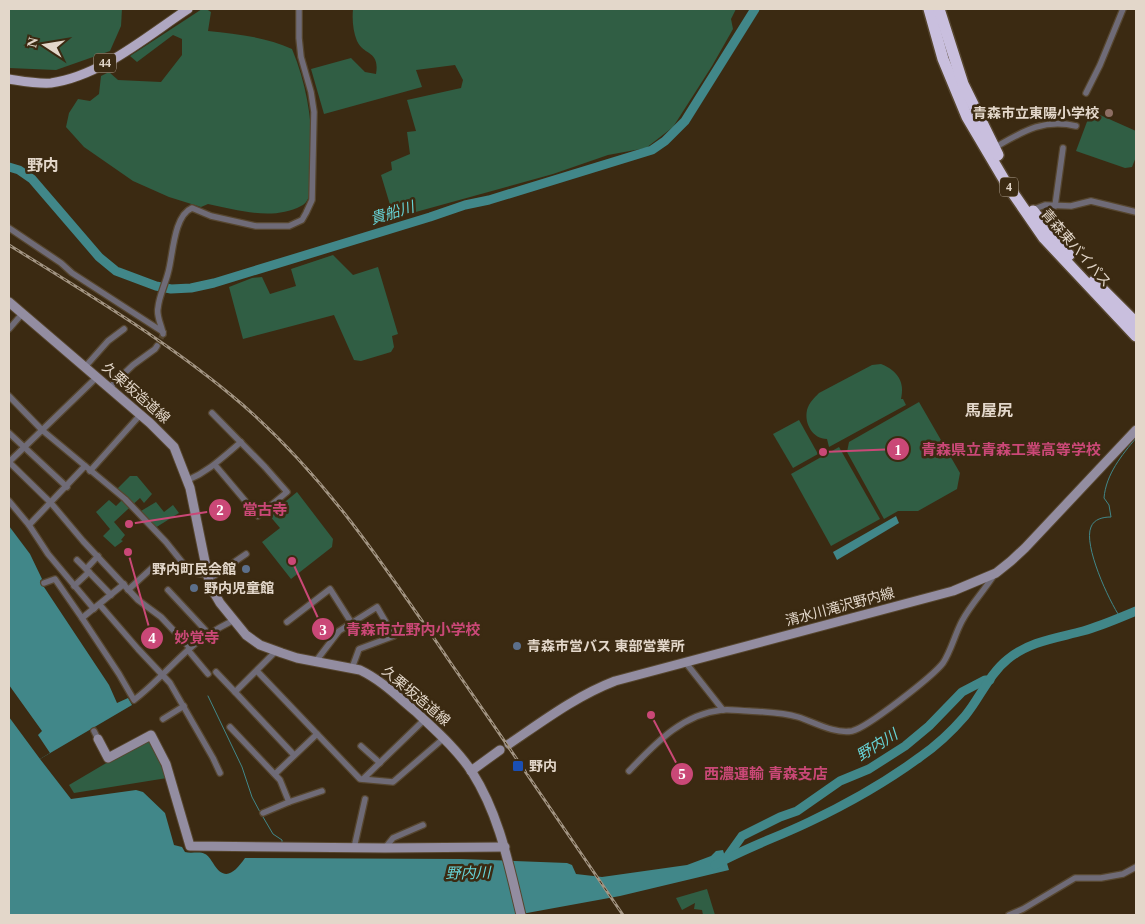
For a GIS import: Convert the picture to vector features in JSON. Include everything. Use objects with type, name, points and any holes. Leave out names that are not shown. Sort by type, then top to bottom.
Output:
[{"type":"highway","name":"青森東バイパス","points":[[929,9],[943,59],[967,117],[1006,183],[1044,238],[1136,336]]},
{"type":"highway","name":"青森東バイパス","points":[[939,9],[963,84],[994,148],[1032,210],[1075,263],[1136,323]]},
{"type":"main road","name":"44","points":[[9,79],[49,83],[81,76],[121,54],[188,9]]},
{"type":"main road","name":"久栗坂造道線","points":[[9,302],[163,434],[174,447],[188,480],[203,544],[208,578],[220,603],[246,635],[255,642],[297,658],[352,668],[369,674],[384,684],[444,738],[471,771],[496,821],[506,851],[521,915]]},
{"type":"main road","name":"清水川滝沢野内線","points":[[509,744],[578,698],[615,681],[954,591],[996,573],[1025,548],[1136,430]]},
{"type":"main road","points":[[96,735],[108,758],[151,735],[166,764],[190,846],[506,851]]},
{"type":"main road","points":[[471,771],[500,750]]},
{"type":"street","points":[[9,228],[61,263],[72,274],[163,333],[157,310],[168,273],[174,241],[179,225],[188,210],[192,208],[211,216],[256,226],[289,226],[302,220],[312,200],[314,112],[311,92],[301,57],[299,9]]},
{"type":"street","points":[[1086,93],[1100,65],[1123,9]]},
{"type":"street","points":[[994,148],[1023,132],[1045,124],[1061,123],[1076,126]]},
{"type":"street","points":[[1055,206],[1063,148]]},
{"type":"street","points":[[1032,210],[1045,205],[1071,206],[1091,201],[1136,212]]},
{"type":"street","points":[[9,329],[22,314]]},
{"type":"street","points":[[85,367],[108,341],[124,329]]},
{"type":"street","points":[[109,388],[157,346]]},
{"type":"street","points":[[97,378],[9,462],[51,503],[128,590],[149,610],[161,617],[208,674]]},
{"type":"street","points":[[9,396],[42,430],[125,498],[166,542],[190,572],[208,578],[246,554]]},
{"type":"street","points":[[212,413],[287,492],[258,516],[215,465]]},
{"type":"street","points":[[90,470],[140,414]]},
{"type":"street","points":[[9,432],[66,487]]},
{"type":"street","points":[[188,480],[204,473],[215,465],[240,442]]},
{"type":"street","points":[[29,525],[85,466]]},
{"type":"street","points":[[9,501],[29,525],[48,554],[94,609]]},
{"type":"street","points":[[74,586],[98,556]]},
{"type":"street","points":[[77,560],[111,595]]},
{"type":"street","points":[[128,590],[153,567]]},
{"type":"street","points":[[629,771],[664,737],[684,722],[723,710],[786,714],[846,731],[853,731],[864,727],[916,687],[945,660],[962,621],[996,573]]},
{"type":"street","points":[[44,583],[55,579],[119,674],[134,700],[189,649],[209,634],[234,620]]},
{"type":"street","points":[[82,618],[124,584]]},
{"type":"street","points":[[168,590],[209,634]]},
{"type":"street","points":[[287,622],[330,590],[351,622]]},
{"type":"street","points":[[100,605],[170,683],[220,773]]},
{"type":"street","points":[[316,661],[334,636],[351,622],[377,607],[394,636],[359,649],[352,668]]},
{"type":"street","points":[[235,692],[276,651]]},
{"type":"street","points":[[686,663],[723,710]]},
{"type":"street","points":[[257,671],[360,779],[394,782],[444,738]]},
{"type":"street","points":[[216,672],[294,754]]},
{"type":"street","points":[[163,720],[184,706]]},
{"type":"street","points":[[363,779],[424,720]]},
{"type":"street","points":[[230,727],[280,780],[290,802]]},
{"type":"street","points":[[275,774],[317,734]]},
{"type":"street","points":[[362,746],[380,763]]},
{"type":"street","points":[[263,813],[322,792]]},
{"type":"street","points":[[354,848],[365,799]]},
{"type":"street","points":[[385,848],[393,838],[424,825]]},
{"type":"street","points":[[1009,915],[1023,909],[1075,878],[1101,878],[1123,874],[1136,867]]},
{"type":"green space","points":[[9,9],[122,9],[121,26],[110,51],[56,70],[9,68]]},
{"type":"green space","points":[[202,9],[211,12],[208,31],[262,39],[292,49],[303,80],[311,127],[312,159],[310,189],[309,197],[305,204],[279,213],[267,214],[208,204],[201,207],[169,197],[133,181],[84,147],[66,127],[69,113],[78,99],[90,101],[99,94],[101,76],[109,72],[118,80],[161,82],[182,55],[182,39],[173,35],[137,62],[130,56]]},
{"type":"green space","points":[[353,9],[736,9],[731,19],[733,29],[673,127],[646,148],[608,155],[553,174],[394,218],[381,175],[392,170],[391,162],[410,154],[407,132],[416,131],[407,100],[461,88],[463,80],[455,65],[416,70],[422,87],[324,114],[311,69],[351,58],[365,72],[376,74],[377,66],[374,57],[360,46],[357,41],[353,25]]},
{"type":"green space","points":[[1091,111],[1136,131],[1136,157],[1132,167],[1125,168],[1076,151]]},
{"type":"green space","points":[[333,255],[353,275],[378,267],[398,334],[392,336],[394,347],[391,352],[361,361],[354,360],[334,315],[243,339],[229,287],[252,278],[262,277],[270,294],[296,286],[291,269]]},
{"type":"green space","points":[[881,364],[892,370],[899,378],[902,387],[901,399],[903,399],[906,405],[829,447],[827,439],[814,434],[808,425],[806,415],[810,403],[819,393],[872,365]]},
{"type":"green space","points":[[919,402],[960,473],[957,489],[918,511],[898,511],[884,519],[847,452],[849,442]]},
{"type":"green space","points":[[799,420],[818,454],[793,468],[773,434]]},
{"type":"green space","points":[[839,447],[880,519],[831,546],[791,474]]},
{"type":"green space","points":[[130,476],[137,476],[152,494],[144,503],[140,498],[114,522],[125,535],[121,540],[123,541],[115,547],[103,536],[110,529],[96,512],[109,500],[116,506],[125,497],[117,489]]},
{"type":"green space","points":[[297,492],[333,539],[332,547],[291,579],[262,542],[280,528],[269,515]]},
{"type":"green space","points":[[156,502],[164,512],[173,505],[179,513],[155,528],[141,511]]},
{"type":"green space","points":[[147,739],[151,740],[167,778],[74,793],[69,785]]},
{"type":"green space","points":[[707,889],[715,915],[703,915],[702,910],[694,909],[695,903],[682,910],[676,898]]},
{"type":"water","points":[[896,516],[899,523],[837,560],[833,552]]},
{"type":"water","points":[[9,526],[30,554],[42,579],[40,581],[109,685],[117,703],[128,698],[132,705],[40,759],[71,799],[136,790],[143,792],[165,813],[174,845],[182,847],[185,852],[206,855],[222,873],[226,874],[234,871],[245,858],[461,859],[567,863],[572,865],[576,874],[602,877],[687,865],[711,856],[716,851],[723,850],[729,870],[620,896],[516,915],[9,915]]},
{"type":"pier","points":[[9,685],[42,731],[38,735],[50,753],[40,759],[9,717]]},
{"type":"waterway","name":"貴船川","points":[[9,167],[19,170],[32,179],[99,257],[116,271],[156,286],[171,289],[191,288],[214,283],[465,205],[489,200],[652,150],[665,141],[685,121],[755,9]]},
{"type":"waterway","points":[[1120,617],[1098,573],[1089,535],[1094,522],[1102,518],[1111,517],[1109,505],[1104,498],[1105,489],[1111,473],[1120,458],[1136,438]]},
{"type":"waterway","name":"野内川","points":[[715,865],[838,808],[907,766],[932,748],[955,727],[965,716],[995,672],[1016,653],[1035,644],[1090,629],[1136,611]]},
{"type":"waterway","name":"野内川","points":[[727,857],[742,836],[780,817],[797,811],[840,781],[869,769],[905,746],[929,726],[962,692],[985,680],[990,680]]},
{"type":"waterway","points":[[208,696],[242,767],[252,797],[260,812]]},
{"type":"waterway","points":[[263,817],[273,834],[282,842]]},
{"type":"tunnel","points":[[157,346],[163,334]]},
{"type":"railway","points":[[9,245],[123,316],[178,354],[231,395],[263,423],[293,454],[322,486],[375,553],[623,915]]},
{"type":"place","name":"青森市立東陽小学校","points":[[1109,113]]},
{"type":"place","name":"青森県立青森工業高等学校","points":[[823,452]]},
{"type":"place","name":"當古寺","points":[[129,524]]},
{"type":"place","name":"妙覚寺","points":[[128,552]]},
{"type":"place","name":"青森市立野内小学校","points":[[292,561]]},
{"type":"place","name":"野内町民会館","points":[[246,569]]},
{"type":"place","name":"野内児童館","points":[[194,588]]},
{"type":"place","name":"青森市営バス 東部営業所","points":[[517,646]]},
{"type":"place","name":"西濃運輸 青森支店","points":[[651,715]]},
{"type":"place","name":"野内","points":[[518,766]]},
{"type":"district","name":"野内","points":[[43,165]]},
{"type":"district","name":"馬屋尻","points":[[989,410]]}]
